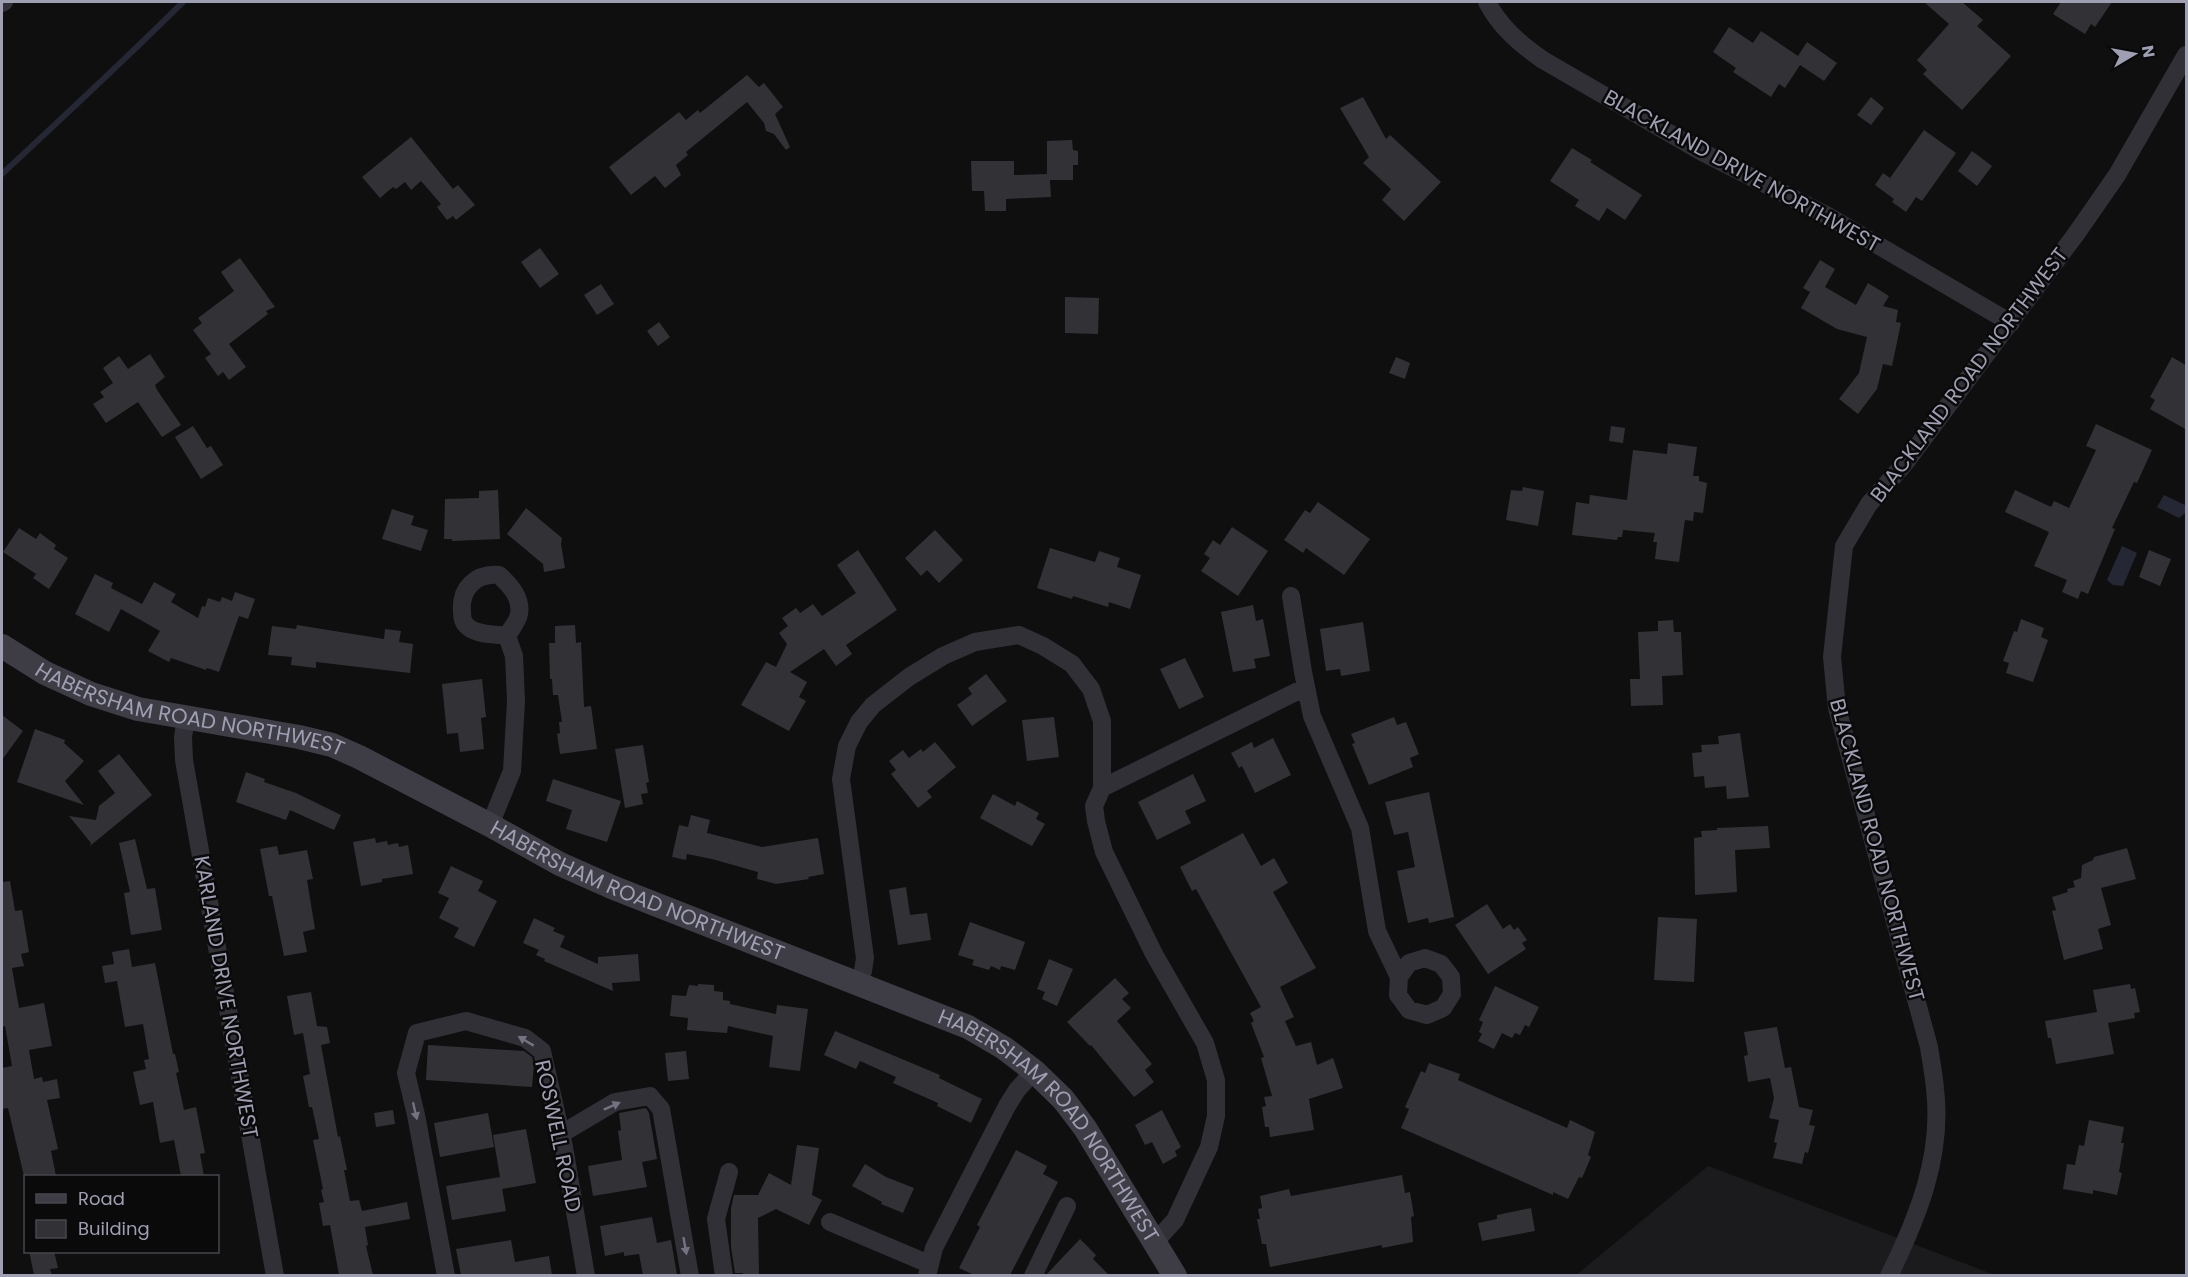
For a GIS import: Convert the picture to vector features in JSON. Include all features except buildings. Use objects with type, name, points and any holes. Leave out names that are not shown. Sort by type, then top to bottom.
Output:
[{"type":"street","name":"BLACKLAND DRIVE NORTHWEST","points":[[1487,2],[1502,25],[1521,45],[1543,60],[1701,152],[1828,216],[2011,323]]},
{"type":"street","name":"BLACKLAND ROAD NORTHWEST","points":[[1889,1275],[1915,1219],[1929,1176],[1936,1128],[1936,1090],[1929,1047],[1837,708],[1832,657],[1844,546],[1869,504],[1905,463],[2011,323],[2117,175],[2187,55]]},
{"type":"street","points":[[1291,596],[1312,716],[1360,828],[1377,931],[1399,976]]},
{"type":"street","points":[[859,983],[865,958],[842,779],[847,746],[859,722],[873,705],[909,676],[943,656],[975,642],[1019,635],[1043,646],[1072,664],[1091,689],[1102,721],[1102,788],[1094,806],[1104,852],[1154,954],[1205,1043],[1216,1080],[1216,1116],[1209,1147],[1174,1220],[1154,1244]]},
{"type":"street","points":[[490,825],[512,771],[516,701],[514,656],[507,636]]},
{"type":"street","name":"HABERSHAM ROAD NORTHWEST","points":[[2,646],[45,673],[91,694],[138,709],[299,736],[332,745],[490,825],[560,864],[614,888],[968,1027],[1004,1048],[1034,1071],[1063,1099],[1085,1128],[1175,1275]]},
{"type":"street","points":[[1102,788],[1306,687]]},
{"type":"street","name":"KARLAND DRIVE NORTHWEST","points":[[186,718],[183,737],[184,760],[275,1275]]},
{"type":"street","name":"ROSWELL ROAD","points":[[446,1275],[416,1114],[406,1073],[417,1033],[466,1021],[525,1038],[542,1051],[561,1134],[586,1275]]},
{"type":"street","points":[[830,1221],[928,1270],[934,1248],[1007,1106],[1017,1090],[1034,1071]]},
{"type":"street","points":[[561,1134],[615,1102],[650,1096],[661,1109],[690,1275]]},
{"type":"street","points":[[724,1275],[716,1219],[729,1172]]},
{"type":"street","points":[[1033,1275],[1067,1206]]},
{"type":"shaded area","points":[[1708,1166],[1995,1275],[1575,1276]]},
{"type":"water","points":[[2164,495],[2185,505],[2185,513],[2179,518],[2157,507]]},
{"type":"water","points":[[2122,546],[2137,553],[2123,586],[2113,585],[2107,580]]},
{"type":"waterway","points":[[2,174],[183,2]]}]
